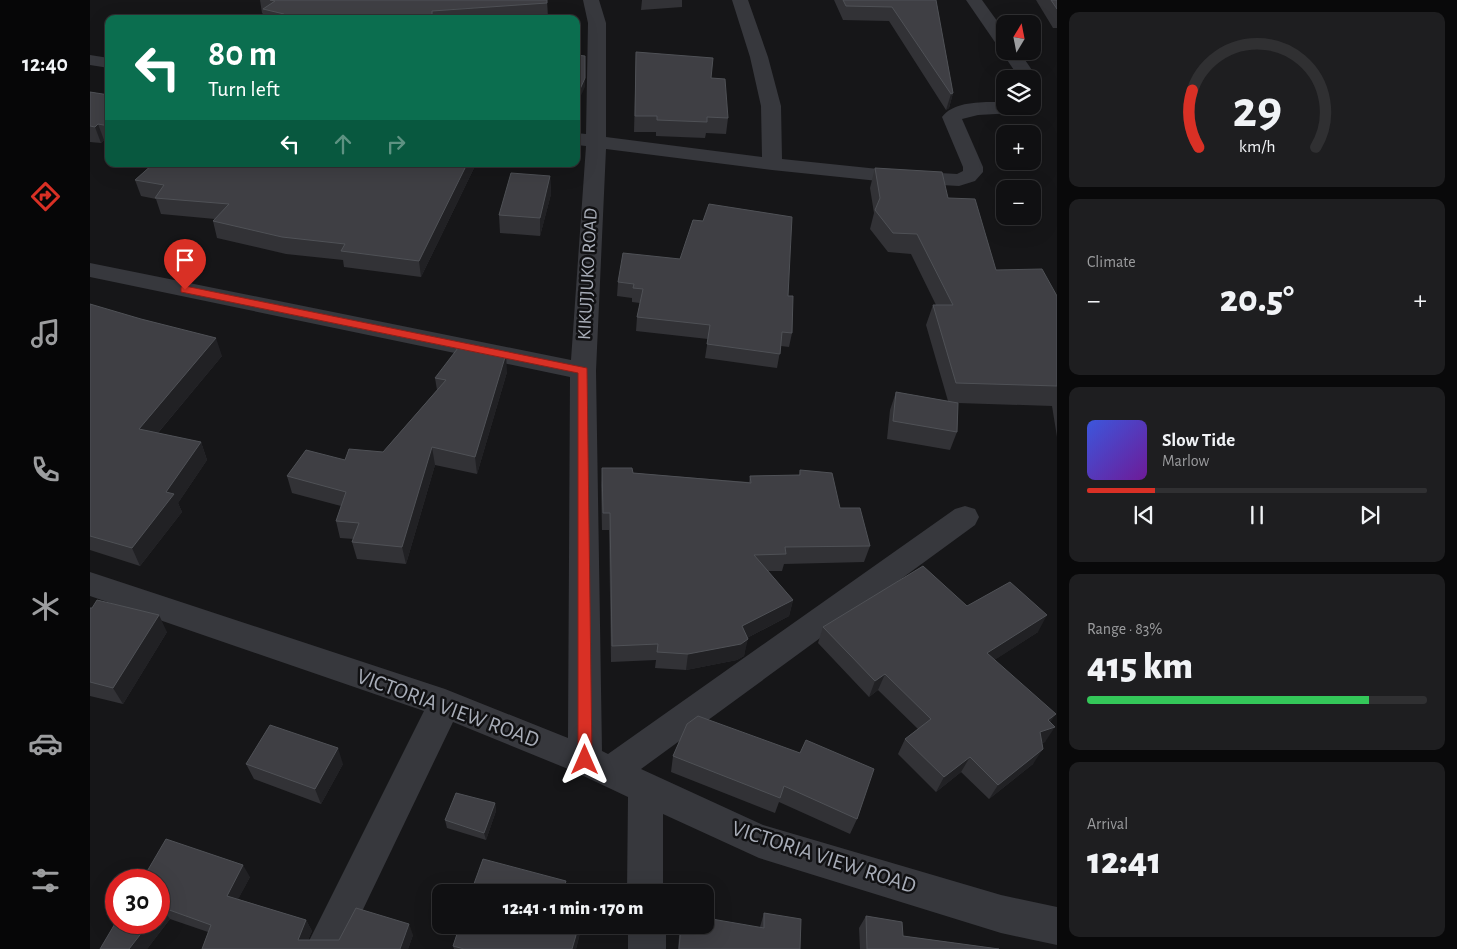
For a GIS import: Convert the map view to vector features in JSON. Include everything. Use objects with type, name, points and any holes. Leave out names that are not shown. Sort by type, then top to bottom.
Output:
[{"type":"street","name":"KIKUJJUKO ROAD","points":[[591,0],[597,24],[586,140],[583,370],[598,766]]},
{"type":"street","points":[[740,0],[759,57],[771,106],[772,164]]},
{"type":"street","points":[[974,0],[996,31]]},
{"type":"street","points":[[90,60],[105,62]]},
{"type":"street","points":[[586,140],[772,164],[888,176],[959,180],[968,177],[973,172],[973,167],[952,118],[956,114],[967,111],[996,109]]},
{"type":"street","points":[[90,270],[583,370]]},
{"type":"street","points":[[598,766],[965,517]]},
{"type":"street","name":"VICTORIA VIEW ROAD","points":[[96,596],[445,704],[598,766],[759,841],[1001,914],[1057,926]]},
{"type":"street","points":[[324,949],[445,704]]},
{"type":"street","points":[[645,788],[645,884]]},
{"type":"street","points":[[646,934],[647,949]]},
{"type":"building","points":[[270,0],[547,0],[547,3],[432,11],[432,15],[283,15],[263,9],[275,1]]},
{"type":"building","points":[[843,0],[936,0],[953,93],[951,94],[892,7],[846,6]]},
{"type":"building","points":[[1051,0],[1057,0],[1057,9]]},
{"type":"building","points":[[636,52],[713,58],[711,78],[725,79],[728,118],[707,117],[707,122],[657,120],[657,116],[635,116]]},
{"type":"building","points":[[580,55],[585,56],[585,78],[580,89]]},
{"type":"building","points":[[90,92],[105,94],[105,125],[98,124],[95,127],[90,126]]},
{"type":"building","points":[[150,167],[466,167],[419,261],[341,251],[345,244],[282,237],[213,221],[229,204],[155,198],[164,185],[135,180]]},
{"type":"building","points":[[875,168],[942,172],[948,198],[975,199],[996,270],[1042,269],[1057,296],[1057,386],[956,383],[933,305],[953,305],[917,234],[893,233],[875,210],[880,198]]},
{"type":"building","points":[[511,173],[550,176],[540,218],[499,215]]},
{"type":"building","points":[[709,204],[792,217],[788,296],[793,296],[792,333],[782,332],[780,354],[707,344],[710,325],[637,317],[643,289],[633,288],[634,284],[618,282],[623,253],[680,259],[693,220],[703,221]]},
{"type":"building","points":[[90,304],[216,338],[139,429],[201,442],[166,492],[174,494],[132,548],[90,536]]},
{"type":"building","points":[[461,344],[506,354],[475,457],[432,447],[402,547],[352,542],[359,523],[336,521],[346,492],[287,476],[306,450],[345,460],[349,449],[383,452],[446,380],[435,378]]},
{"type":"building","points":[[896,392],[958,403],[957,432],[893,421]]},
{"type":"building","points":[[602,468],[632,468],[633,473],[751,483],[750,476],[800,475],[800,470],[832,473],[840,508],[860,508],[870,546],[785,547],[786,554],[754,555],[793,600],[742,626],[748,639],[741,644],[688,654],[657,652],[658,644],[612,646],[610,513],[603,513]]},
{"type":"building","points":[[923,566],[967,606],[1010,582],[1047,615],[987,653],[1056,714],[1048,720],[1055,727],[1040,732],[1043,749],[998,785],[970,757],[944,777],[905,739],[931,719],[885,674],[875,681],[823,627]]},
{"type":"building","points":[[97,600],[159,615],[113,688],[90,682],[90,608],[92,608]]},
{"type":"building","points":[[698,716],[800,753],[806,740],[874,769],[857,819],[784,786],[780,798],[673,756],[687,724]]},
{"type":"building","points":[[270,725],[338,748],[315,789],[246,764]]},
{"type":"building","points":[[456,793],[495,803],[484,833],[445,820]]},
{"type":"building","points":[[166,839],[243,865],[227,896],[306,920],[298,940],[339,940],[356,908],[409,924],[400,949],[202,949],[211,925],[170,910],[170,869],[148,869]]},
{"type":"building","points":[[483,859],[566,881],[565,884],[474,884]]},
{"type":"building","points":[[764,913],[801,919],[800,949],[679,949],[680,934],[714,934],[714,919],[764,928]]},
{"type":"building","points":[[866,916],[902,922],[903,936],[999,949],[867,949]]},
{"type":"building","points":[[109,934],[141,934],[129,949],[100,949]]},
{"type":"building","points":[[457,934],[576,934],[572,949],[464,949],[453,946]]},
{"type":"route","points":[[185,290],[583,370],[585,760]]}]
